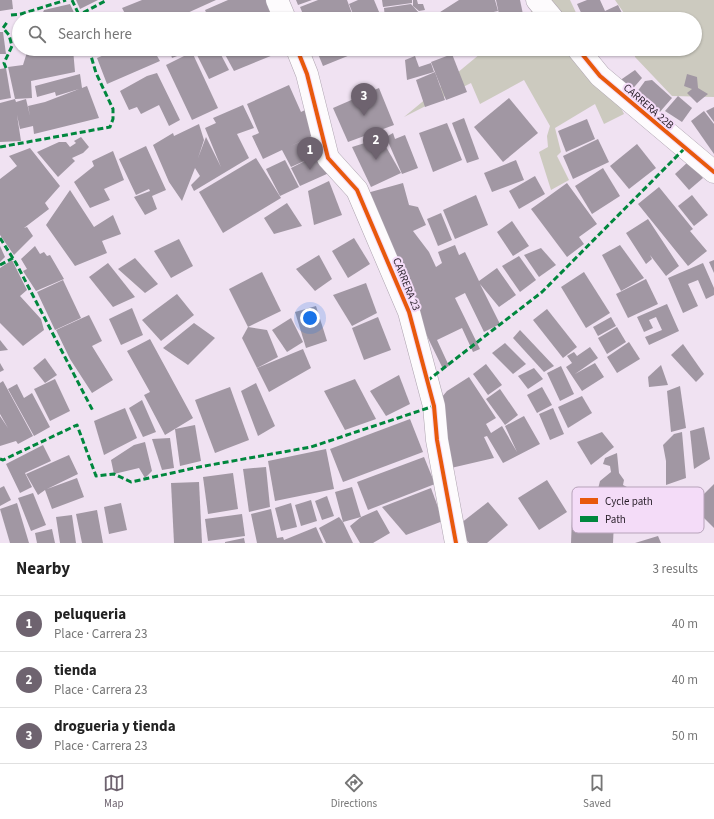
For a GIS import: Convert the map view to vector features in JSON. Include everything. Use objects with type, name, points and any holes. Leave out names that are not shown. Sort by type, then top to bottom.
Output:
[{"type":"street","points":[[277,0],[282,12]]},
{"type":"street","points":[[537,0],[547,12]]},
{"type":"street","name":"CARRERA 23","points":[[300,56],[307,74],[328,158],[357,190],[409,312],[434,406],[437,440],[456,543]]},
{"type":"street","name":"CARRERA 22B","points":[[584,56],[600,76],[714,172]]},
{"type":"shaded area","points":[[545,0],[570,0],[576,12],[530,12]]},
{"type":"shaded area","points":[[615,0],[714,0],[714,97],[672,96],[635,57],[702,56],[702,12],[623,12]]},
{"type":"shaded area","points":[[478,56],[596,56],[624,114],[604,124],[595,104],[555,128],[561,152],[557,156],[569,180],[551,190],[539,152],[548,147],[547,136],[550,126],[524,80],[480,104],[471,83],[404,117]]},
{"type":"building","points":[[0,0],[12,0],[13,9],[0,11]]},
{"type":"building","points":[[76,0],[98,0],[80,9]]},
{"type":"building","points":[[142,0],[216,0],[189,12],[124,12],[122,8]]},
{"type":"building","points":[[228,0],[273,0],[277,12],[206,12],[205,10]]},
{"type":"building","points":[[296,0],[312,0],[298,5]]},
{"type":"building","points":[[318,0],[347,0],[351,12],[302,12],[300,7]]},
{"type":"building","points":[[358,0],[374,0],[379,12],[352,12],[349,4]]},
{"type":"building","points":[[382,0],[412,0],[412,3],[383,7]]},
{"type":"building","points":[[413,0],[417,0],[418,4],[423,4],[425,10],[419,11],[413,6]]},
{"type":"building","points":[[459,0],[495,0],[498,11],[494,12],[440,12]]},
{"type":"building","points":[[496,0],[520,0],[523,12],[499,12]]},
{"type":"building","points":[[587,0],[600,0],[605,11],[618,5],[622,12],[581,12],[577,4]]},
{"type":"building","points":[[70,4],[74,12],[43,12],[44,10]]},
{"type":"building","points":[[411,4],[418,12],[384,12],[384,8]]},
{"type":"building","points":[[0,32],[3,32],[6,54],[0,54]]},
{"type":"building","points":[[26,56],[74,56],[75,72],[31,81],[32,98],[15,99],[8,67],[23,65]]},
{"type":"building","points":[[102,56],[157,56],[160,61],[107,84],[97,58]]},
{"type":"building","points":[[184,56],[194,56],[218,108],[192,120],[166,65]]},
{"type":"building","points":[[198,56],[222,56],[229,70],[209,79]]},
{"type":"building","points":[[226,56],[271,56],[234,71]]},
{"type":"building","points":[[319,56],[348,56],[323,66]]},
{"type":"building","points":[[415,56],[419,67],[431,63],[434,72],[407,80],[405,60]]},
{"type":"building","points":[[447,56],[453,56],[467,92],[446,100],[431,62]]},
{"type":"building","points":[[6,68],[11,98],[0,100],[0,69]]},
{"type":"building","points":[[635,70],[642,78],[629,93],[619,81]]},
{"type":"building","points":[[435,72],[445,100],[425,107],[416,80]]},
{"type":"building","points":[[157,73],[180,120],[169,126],[159,105],[141,114],[137,107],[129,110],[120,91],[147,76]]},
{"type":"building","points":[[80,74],[82,88],[87,86],[99,118],[34,134],[33,126],[20,129],[17,115],[21,141],[0,142],[0,103],[15,99],[16,102],[26,99],[30,116],[28,106],[45,102],[79,89],[56,96],[55,92],[37,97],[35,86]]},
{"type":"building","points":[[687,74],[697,77],[698,88],[708,94],[697,103],[687,93],[692,89],[684,86]]},
{"type":"building","points":[[652,80],[672,98],[659,113],[634,96],[645,81]]},
{"type":"building","points":[[289,85],[301,112],[305,110],[314,135],[291,146],[315,135],[329,173],[300,186],[291,168],[313,157],[291,167],[282,150],[263,159],[252,136],[259,133],[247,104]]},
{"type":"building","points":[[379,88],[394,125],[348,142],[333,108]]},
{"type":"building","points":[[678,96],[692,108],[682,122],[665,111]]},
{"type":"building","points":[[509,98],[538,133],[503,162],[474,127]]},
{"type":"building","points":[[243,105],[254,128],[237,134],[249,158],[194,191],[191,185],[200,176],[195,168],[182,201],[169,182],[153,145],[173,133],[174,136],[199,124],[204,140],[198,158],[206,137],[221,167],[205,128],[216,123],[213,118]]},
{"type":"building","points":[[714,107],[714,122],[706,111]]},
{"type":"building","points":[[704,111],[714,124],[714,154],[691,121]]},
{"type":"building","points":[[464,118],[479,159],[467,163],[452,123]]},
{"type":"building","points":[[587,119],[595,139],[566,152],[558,131]]},
{"type":"building","points":[[447,123],[462,160],[433,172],[419,133]]},
{"type":"building","points":[[393,133],[395,139],[405,135],[418,168],[402,174],[386,137]]},
{"type":"building","points":[[81,137],[89,147],[83,153],[72,158],[75,161],[58,177],[37,152],[59,142],[66,142],[70,147],[76,143],[74,141]]},
{"type":"building","points":[[381,138],[401,173],[371,187],[352,147]]},
{"type":"building","points":[[598,139],[609,162],[573,179],[563,156]]},
{"type":"building","points":[[637,144],[656,168],[629,189],[610,166]]},
{"type":"building","points":[[146,146],[166,190],[152,196],[157,209],[145,215],[134,197],[150,191],[149,189],[136,195],[119,159]]},
{"type":"building","points":[[30,148],[60,186],[45,203],[49,209],[24,228],[27,227],[33,236],[14,255],[0,235],[0,179],[17,166],[9,156]]},
{"type":"building","points":[[113,151],[124,180],[104,189],[110,200],[90,208],[74,182],[94,166],[92,161]]},
{"type":"building","points":[[256,158],[281,198],[223,233],[199,192]]},
{"type":"building","points":[[285,160],[299,187],[280,196],[266,169]]},
{"type":"building","points":[[516,160],[524,180],[492,192],[484,173]]},
{"type":"building","points":[[689,161],[703,178],[689,190],[675,174]]},
{"type":"building","points":[[603,168],[620,196],[592,214],[575,186]]},
{"type":"building","points":[[535,176],[545,194],[519,209],[509,191]]},
{"type":"building","points":[[329,181],[342,215],[314,225],[308,191]]},
{"type":"building","points":[[403,183],[409,205],[418,207],[426,225],[413,231],[429,252],[436,267],[442,263],[438,252],[455,245],[459,255],[465,252],[479,281],[497,268],[516,295],[499,307],[480,284],[500,324],[484,332],[465,293],[455,298],[480,349],[473,352],[462,328],[437,340],[449,366],[443,369],[394,268],[367,193]]},
{"type":"building","points":[[567,183],[597,224],[579,237],[584,244],[567,257],[531,209]]},
{"type":"building","points":[[659,187],[693,229],[690,231],[707,251],[688,266],[638,204]]},
{"type":"building","points":[[70,190],[94,227],[113,215],[121,234],[102,241],[107,253],[75,266],[46,225]]},
{"type":"building","points":[[476,195],[488,225],[455,239],[443,210]]},
{"type":"building","points":[[692,195],[708,215],[694,226],[678,206]]},
{"type":"building","points":[[287,203],[302,226],[274,234],[264,218]]},
{"type":"building","points":[[441,213],[452,240],[438,246],[427,219]]},
{"type":"building","points":[[648,219],[679,266],[666,276],[650,255],[652,259],[646,264],[626,233]]},
{"type":"building","points":[[512,221],[529,246],[513,256],[497,232]]},
{"type":"building","points":[[354,238],[370,264],[348,278],[332,251]]},
{"type":"building","points":[[179,239],[193,266],[171,278],[154,251]]},
{"type":"building","points":[[620,245],[644,278],[621,291],[602,255]]},
{"type":"building","points":[[0,246],[5,257],[0,262]]},
{"type":"building","points":[[35,246],[40,254],[44,252],[47,256],[50,255],[64,279],[36,291],[23,271],[27,269],[21,259]]},
{"type":"building","points":[[541,248],[556,265],[539,277],[524,255]]},
{"type":"building","points":[[319,255],[332,279],[315,291],[296,269]]},
{"type":"building","points":[[519,256],[536,280],[520,292],[502,266]]},
{"type":"building","points":[[135,258],[158,284],[145,293],[118,269]]},
{"type":"building","points":[[12,260],[27,290],[20,296],[41,319],[44,330],[23,346],[0,323],[0,268]]},
{"type":"building","points":[[714,260],[714,273],[709,262]]},
{"type":"building","points":[[108,263],[135,297],[113,307],[89,277]]},
{"type":"building","points":[[703,263],[714,288],[714,295],[706,299],[698,280],[688,284],[698,306],[683,313],[668,278]]},
{"type":"building","points":[[262,272],[281,311],[248,327],[229,289]]},
{"type":"building","points":[[584,272],[610,313],[586,328],[561,287]]},
{"type":"building","points":[[646,279],[658,304],[628,318],[616,294]]},
{"type":"building","points":[[63,280],[81,318],[55,330],[37,292]]},
{"type":"building","points":[[366,283],[377,313],[352,326],[333,295]]},
{"type":"building","points":[[177,294],[194,315],[161,341],[142,320]]},
{"type":"building","points":[[667,304],[679,331],[649,345],[645,337],[662,330],[656,317],[649,320],[653,328],[644,332],[637,317]]},
{"type":"building","points":[[316,306],[327,341],[306,348],[295,312]]},
{"type":"building","points":[[132,308],[143,335],[121,345],[109,319]]},
{"type":"building","points":[[547,309],[577,347],[563,358],[533,320]]},
{"type":"building","points":[[89,315],[102,341],[92,346],[113,380],[92,393],[70,359],[56,330]]},
{"type":"building","points":[[378,317],[391,350],[364,360],[352,328]]},
{"type":"building","points":[[611,317],[616,326],[598,336],[593,327]]},
{"type":"building","points":[[291,318],[303,342],[287,352],[272,330]]},
{"type":"building","points":[[194,323],[215,338],[188,365],[163,348]]},
{"type":"building","points":[[248,327],[267,330],[278,357],[257,368],[242,338]]},
{"type":"building","points":[[617,327],[626,342],[607,354],[598,338]]},
{"type":"building","points":[[520,330],[554,366],[544,372],[513,338]]},
{"type":"building","points":[[150,339],[193,418],[165,435],[144,395],[150,392],[127,351]]},
{"type":"building","points":[[0,340],[8,350],[0,351]]},
{"type":"building","points":[[629,342],[640,359],[617,373],[607,357]]},
{"type":"building","points":[[505,343],[526,364],[513,374],[492,353]]},
{"type":"building","points":[[683,344],[704,374],[696,382],[671,355]]},
{"type":"building","points":[[590,347],[598,358],[575,374],[595,363],[604,377],[582,391],[566,367],[572,363],[567,356],[574,352],[577,356]]},
{"type":"building","points":[[303,349],[311,368],[269,392],[257,368]]},
{"type":"building","points":[[45,358],[57,375],[45,383],[33,368]]},
{"type":"building","points":[[0,363],[4,370],[0,372]]},
{"type":"building","points":[[486,364],[502,385],[488,395],[473,374]]},
{"type":"building","points":[[661,365],[668,385],[649,387],[648,377]]},
{"type":"building","points":[[561,366],[574,394],[560,401],[547,373]]},
{"type":"building","points":[[534,368],[543,379],[528,389],[518,376]]},
{"type":"building","points":[[399,375],[410,404],[386,416],[370,391]]},
{"type":"building","points":[[469,377],[496,418],[486,424],[491,433],[502,426],[517,452],[505,426],[524,416],[540,444],[503,463],[487,436],[484,437],[494,458],[451,468],[436,404],[447,391]]},
{"type":"building","points":[[55,379],[70,411],[50,421],[34,389]]},
{"type":"building","points":[[355,379],[376,419],[345,430],[324,391]]},
{"type":"building","points":[[3,381],[33,436],[18,444],[16,441],[0,446],[0,416],[8,428],[0,414],[0,383]]},
{"type":"building","points":[[256,383],[275,426],[258,436],[241,391]]},
{"type":"building","points":[[17,384],[24,398],[32,393],[50,427],[34,436],[8,389]]},
{"type":"building","points":[[680,386],[686,428],[671,432],[667,391]]},
{"type":"building","points":[[230,387],[249,440],[215,453],[195,400]]},
{"type":"building","points":[[542,387],[552,405],[537,413],[527,395]]},
{"type":"building","points":[[500,389],[518,415],[505,425],[486,399]]},
{"type":"building","points":[[582,396],[592,413],[568,428],[558,407]]},
{"type":"building","points":[[142,400],[156,432],[143,437],[129,408]]},
{"type":"building","points":[[125,408],[137,438],[104,455],[94,421]]},
{"type":"building","points":[[553,408],[564,434],[550,440],[539,414]]},
{"type":"building","points":[[410,419],[423,452],[343,482],[330,449]]},
{"type":"building","points":[[195,425],[201,461],[180,466],[175,429]]},
{"type":"building","points":[[704,427],[710,459],[694,469],[690,431]]},
{"type":"building","points":[[602,432],[614,447],[591,465],[577,442]]},
{"type":"building","points":[[682,432],[686,478],[666,485],[666,461],[663,445],[674,434]]},
{"type":"building","points":[[170,438],[174,468],[162,470],[152,439]]},
{"type":"building","points":[[145,442],[152,471],[145,478],[139,468],[114,474],[111,460],[134,445]]},
{"type":"building","points":[[43,445],[51,461],[25,473],[32,487],[20,493],[6,464]]},
{"type":"building","points":[[326,449],[334,489],[275,501],[268,461]]},
{"type":"building","points":[[617,453],[619,473],[624,480],[623,485],[627,487],[598,487],[600,481],[611,472],[610,466],[603,464],[605,458]]},
{"type":"building","points":[[69,455],[78,474],[47,489],[77,478],[84,497],[52,509],[45,490],[38,495],[26,474]]},
{"type":"building","points":[[424,457],[435,484],[368,510],[357,482]]},
{"type":"building","points":[[266,467],[270,507],[249,512],[243,469]]},
{"type":"building","points":[[233,473],[238,509],[208,514],[203,477]]},
{"type":"building","points":[[547,480],[567,512],[539,530],[518,498]]},
{"type":"building","points":[[199,482],[202,543],[174,543],[171,483]]},
{"type":"building","points":[[714,484],[714,528],[704,518],[704,494]]},
{"type":"building","points":[[4,486],[11,500],[0,506],[0,488]]},
{"type":"building","points":[[352,487],[361,517],[343,522],[335,492]]},
{"type":"building","points":[[431,488],[443,521],[406,535],[382,507]]},
{"type":"building","points":[[33,493],[46,525],[31,531],[18,498]]},
{"type":"building","points":[[327,496],[334,516],[322,520],[315,501]]},
{"type":"building","points":[[311,500],[317,521],[301,526],[295,505]]},
{"type":"building","points":[[488,502],[508,525],[487,543],[469,543],[456,527]]},
{"type":"building","points":[[17,503],[29,543],[10,543],[0,509]]},
{"type":"building","points":[[121,503],[127,530],[109,534],[104,507]]},
{"type":"building","points":[[291,503],[297,527],[281,531],[275,508]]},
{"type":"building","points":[[271,509],[277,538],[283,537],[284,540],[316,527],[323,543],[257,543],[251,514]]},
{"type":"building","points":[[97,510],[103,543],[82,543],[76,514]]},
{"type":"building","points":[[377,510],[390,533],[373,543],[360,543],[350,526],[361,517]]},
{"type":"building","points":[[242,514],[245,536],[208,541],[205,519]]},
{"type":"building","points":[[72,515],[76,543],[60,543],[56,517]]},
{"type":"building","points":[[339,517],[353,543],[326,543],[319,528]]},
{"type":"building","points":[[572,517],[572,533],[613,533],[613,543],[571,543]]},
{"type":"building","points":[[52,529],[55,543],[37,543],[35,533]]},
{"type":"building","points":[[658,536],[661,543],[635,543]]},
{"type":"building","points":[[244,538],[245,543],[225,543],[225,542]]},
{"type":"marked path","points":[[27,12],[66,0]]},
{"type":"marked path","points":[[72,0],[78,12]]},
{"type":"marked path","points":[[85,12],[107,0]]},
{"type":"marked path","points":[[6,68],[4,63],[12,46],[9,35],[3,28],[8,21]]},
{"type":"marked path","points":[[0,147],[110,127],[113,119],[113,109],[96,73],[91,56]]},
{"type":"marked path","points":[[427,381],[542,292],[685,148]]},
{"type":"marked path","points":[[0,238],[16,263],[93,411]]},
{"type":"marked path","points":[[0,265],[13,258]]},
{"type":"marked path","points":[[0,459],[3,460],[77,425],[96,476],[114,474],[131,482],[199,467],[311,447],[434,406]]},
{"type":"cycle path","points":[[300,56],[307,74],[328,158],[357,190],[409,312],[434,406],[437,440],[456,543]]},
{"type":"cycle path","points":[[584,56],[600,76],[714,172]]},
{"type":"place","name":"drogueria y tienda","points":[[364,116]]},
{"type":"place","name":"tienda","points":[[376,160]]},
{"type":"place","name":"peluqueria","points":[[310,170]]}]
